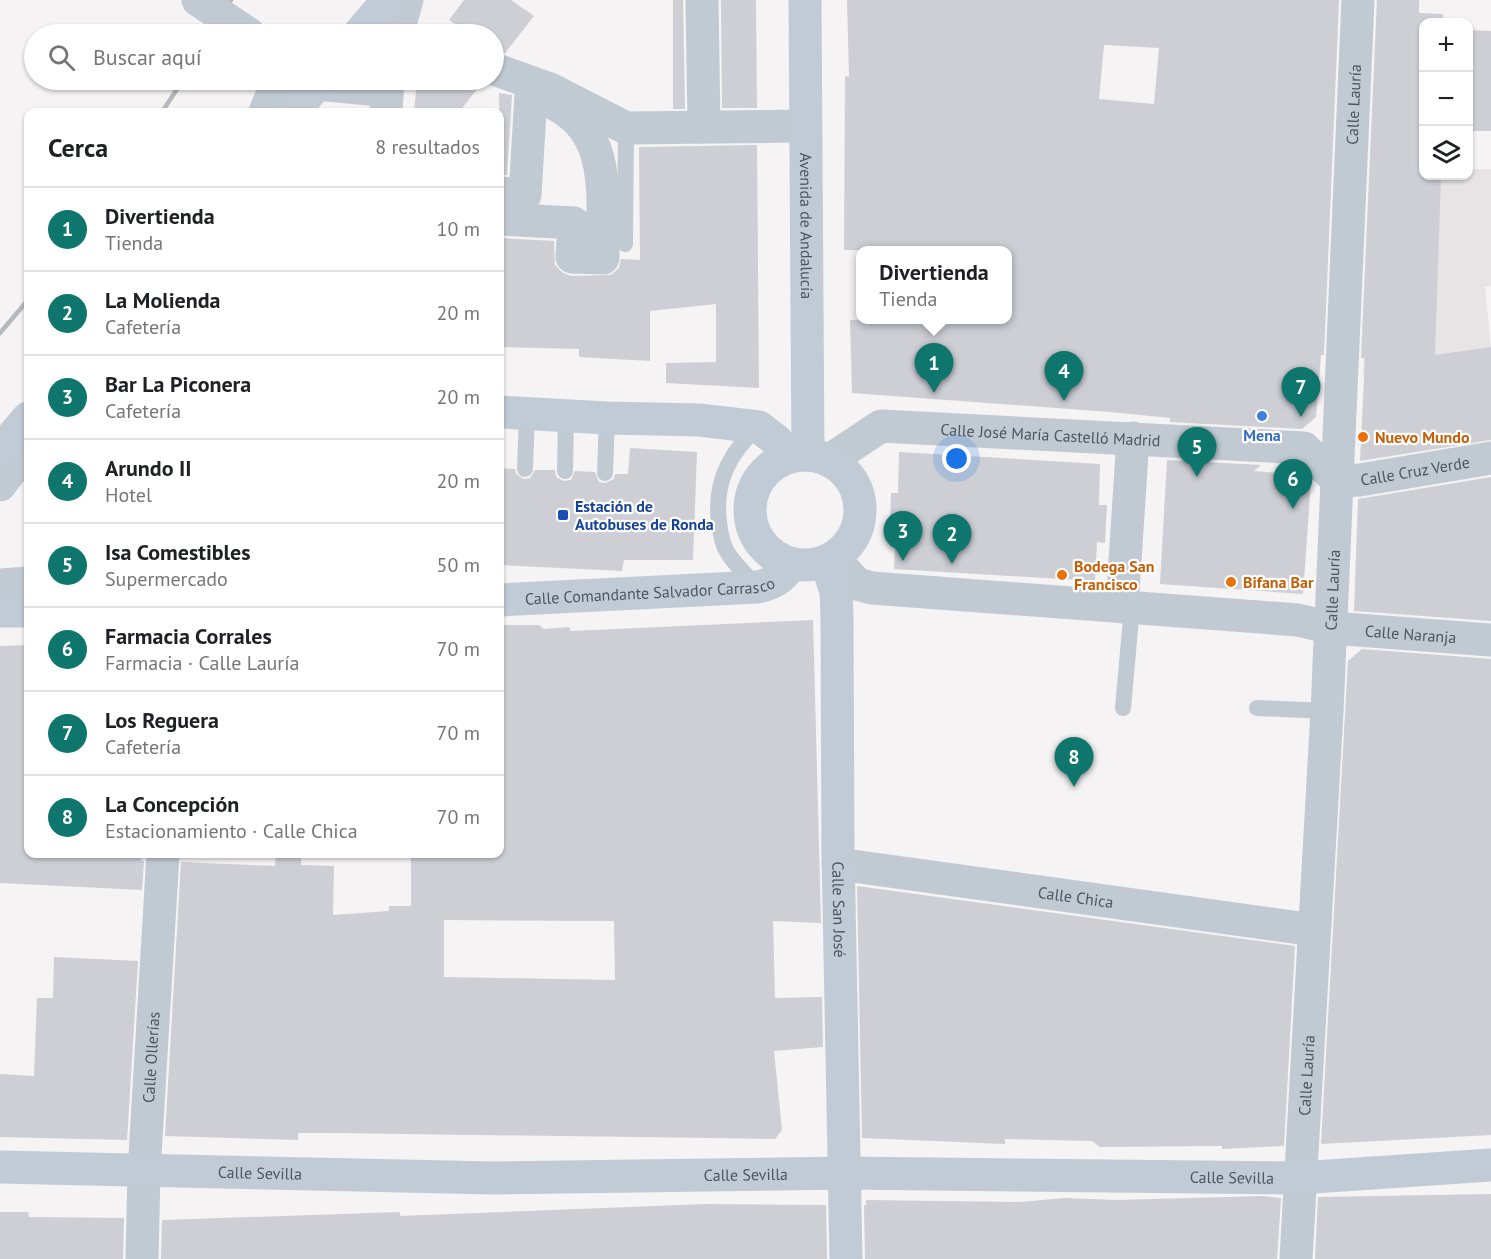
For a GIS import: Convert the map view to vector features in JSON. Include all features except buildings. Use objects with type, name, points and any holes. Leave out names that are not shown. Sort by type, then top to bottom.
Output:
[{"type":"street","points":[[198,0],[234,24]]},
{"type":"street","points":[[365,24],[388,0]]},
{"type":"street","points":[[400,24],[407,0]]},
{"type":"street","points":[[702,0],[704,126]]},
{"type":"street","name":"Avenida de Andalucía","points":[[805,0],[809,457]]},
{"type":"street","name":"Calle Lauría","points":[[1296,1259],[1327,711],[1358,0]]},
{"type":"street","points":[[504,73],[550,89],[626,128],[805,126]]},
{"type":"street","points":[[267,108],[274,90]]},
{"type":"street","points":[[296,108],[312,90]]},
{"type":"street","points":[[386,108],[387,90]]},
{"type":"street","points":[[504,193],[525,195],[531,95],[551,101],[566,110],[588,132],[602,166],[603,258],[572,256],[574,223],[504,219]]},
{"type":"street","points":[[513,412],[607,418],[699,420],[759,427],[777,441],[809,457],[844,470],[854,484],[860,500],[861,515],[856,534],[846,548],[829,560],[809,566],[791,564],[775,557],[762,545],[753,530],[749,512],[751,495],[759,478],[771,466],[809,457]]},
{"type":"street","points":[[0,451],[24,423]]},
{"type":"street","name":"Calle José María Castelló Madrid","points":[[809,457],[881,426],[1304,448],[1338,481]]},
{"type":"street","points":[[1127,607],[1133,438]]},
{"type":"street","points":[[0,484],[24,453]]},
{"type":"street","name":"Calle Cruz Verde","points":[[1338,481],[1360,480],[1491,458]]},
{"type":"street","points":[[829,560],[857,584],[873,588],[1298,621],[1331,628]]},
{"type":"street","name":"Calle San José","points":[[829,560],[836,592],[837,617],[838,864],[846,1259]]},
{"type":"street","name":"Calle Comandante Salvador Carrasco","points":[[504,600],[758,587],[772,584],[783,576],[791,564]]},
{"type":"street","points":[[0,585],[24,584]]},
{"type":"street","points":[[0,612],[24,611]]},
{"type":"street","name":"Calle Naranja","points":[[1331,628],[1491,640]]},
{"type":"street","name":"Calle Ollerías","points":[[142,1259],[144,1172],[163,858]]},
{"type":"street","name":"Calle Chica","points":[[838,864],[1314,930]]},
{"type":"street","name":"Calle Sevilla","points":[[0,1167],[494,1178],[846,1173],[1299,1178],[1491,1165]]},
{"type":"lane","points":[[625,244],[626,128]]},
{"type":"lane","points":[[513,412],[525,469]]},
{"type":"lane","points":[[565,471],[566,416]]},
{"type":"lane","points":[[605,473],[607,418]]},
{"type":"lane","points":[[758,587],[738,567],[724,547],[717,506],[724,469],[742,442],[759,427]]},
{"type":"lane","points":[[1123,708],[1127,607]]},
{"type":"lane","points":[[1257,708],[1327,711]]},
{"type":"shaded area","points":[[1473,169],[1491,169],[1491,286],[1485,287],[1491,347],[1398,373],[1363,375],[1367,279],[1429,274],[1434,180],[1473,180]]},
{"type":"railway","points":[[216,24],[231,0]]},
{"type":"railway","points":[[165,108],[176,90]]},
{"type":"railway","points":[[0,333],[24,305]]},
{"type":"place","name":"Divertienda","points":[[934,393]]},
{"type":"place","name":"Arundo II","points":[[1064,401]]},
{"type":"place","name":"Mena","points":[[1262,416]]},
{"type":"place","name":"Los Reguera","points":[[1301,417]]},
{"type":"place","name":"Nuevo Mundo","points":[[1363,437]]},
{"type":"place","name":"Isa Comestibles","points":[[1197,477]]},
{"type":"place","name":"Farmacia Corrales","points":[[1293,509]]},
{"type":"place","name":"Estación de Autobuses de Ronda","points":[[563,515]]},
{"type":"place","name":"Bar La Piconera","points":[[903,561]]},
{"type":"place","name":"La Molienda","points":[[952,564]]},
{"type":"place","name":"Bodega San Francisco","points":[[1062,575]]},
{"type":"place","name":"Bifana Bar","points":[[1231,582]]},
{"type":"place","name":"La Concepción","points":[[1074,787]]}]
